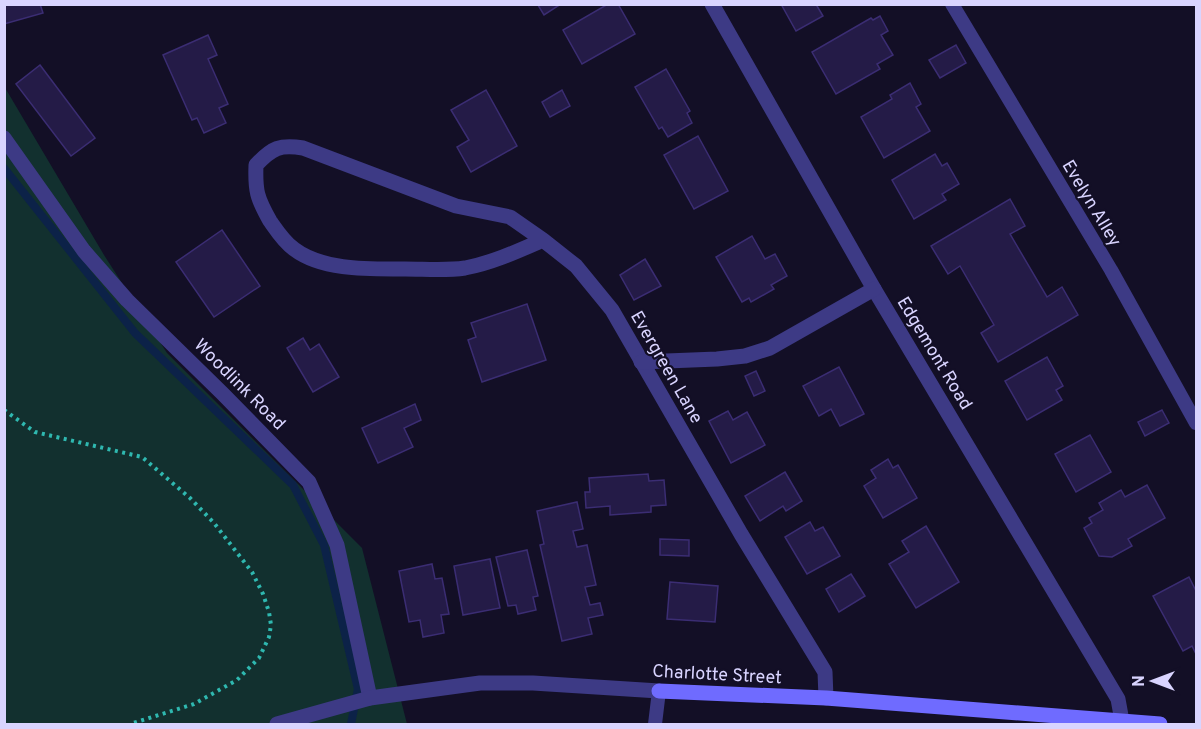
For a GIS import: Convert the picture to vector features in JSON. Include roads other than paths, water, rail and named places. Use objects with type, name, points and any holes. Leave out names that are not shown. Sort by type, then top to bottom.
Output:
[{"type":"street","name":"Edgemont Road","points":[[712,4],[874,289],[1118,699],[1122,721]]},
{"type":"street","name":"Woodlink Road","points":[[4,138],[84,251],[120,292],[309,482],[337,545],[370,698]]},
{"type":"street","name":"Evergreen Lane","points":[[543,240],[503,257],[464,268],[390,269],[341,266],[314,259],[294,249],[279,235],[264,210],[255,188],[256,165],[268,153],[286,145],[303,148],[456,206],[510,218],[543,240],[576,267],[612,310],[741,534],[825,672],[826,698]]},
{"type":"street","points":[[641,362],[745,356],[770,348],[874,289]]},
{"type":"street","name":"Charlotte Street","points":[[277,724],[370,698],[480,683],[533,683],[826,698],[1160,724]]},
{"type":"lane","name":"Evelyn Alley","points":[[952,4],[1111,270],[1197,423]]},
{"type":"lane","points":[[656,724],[658,691]]},
{"type":"waterway","points":[[4,168],[135,333],[293,485],[324,545],[358,689],[351,724]]}]
